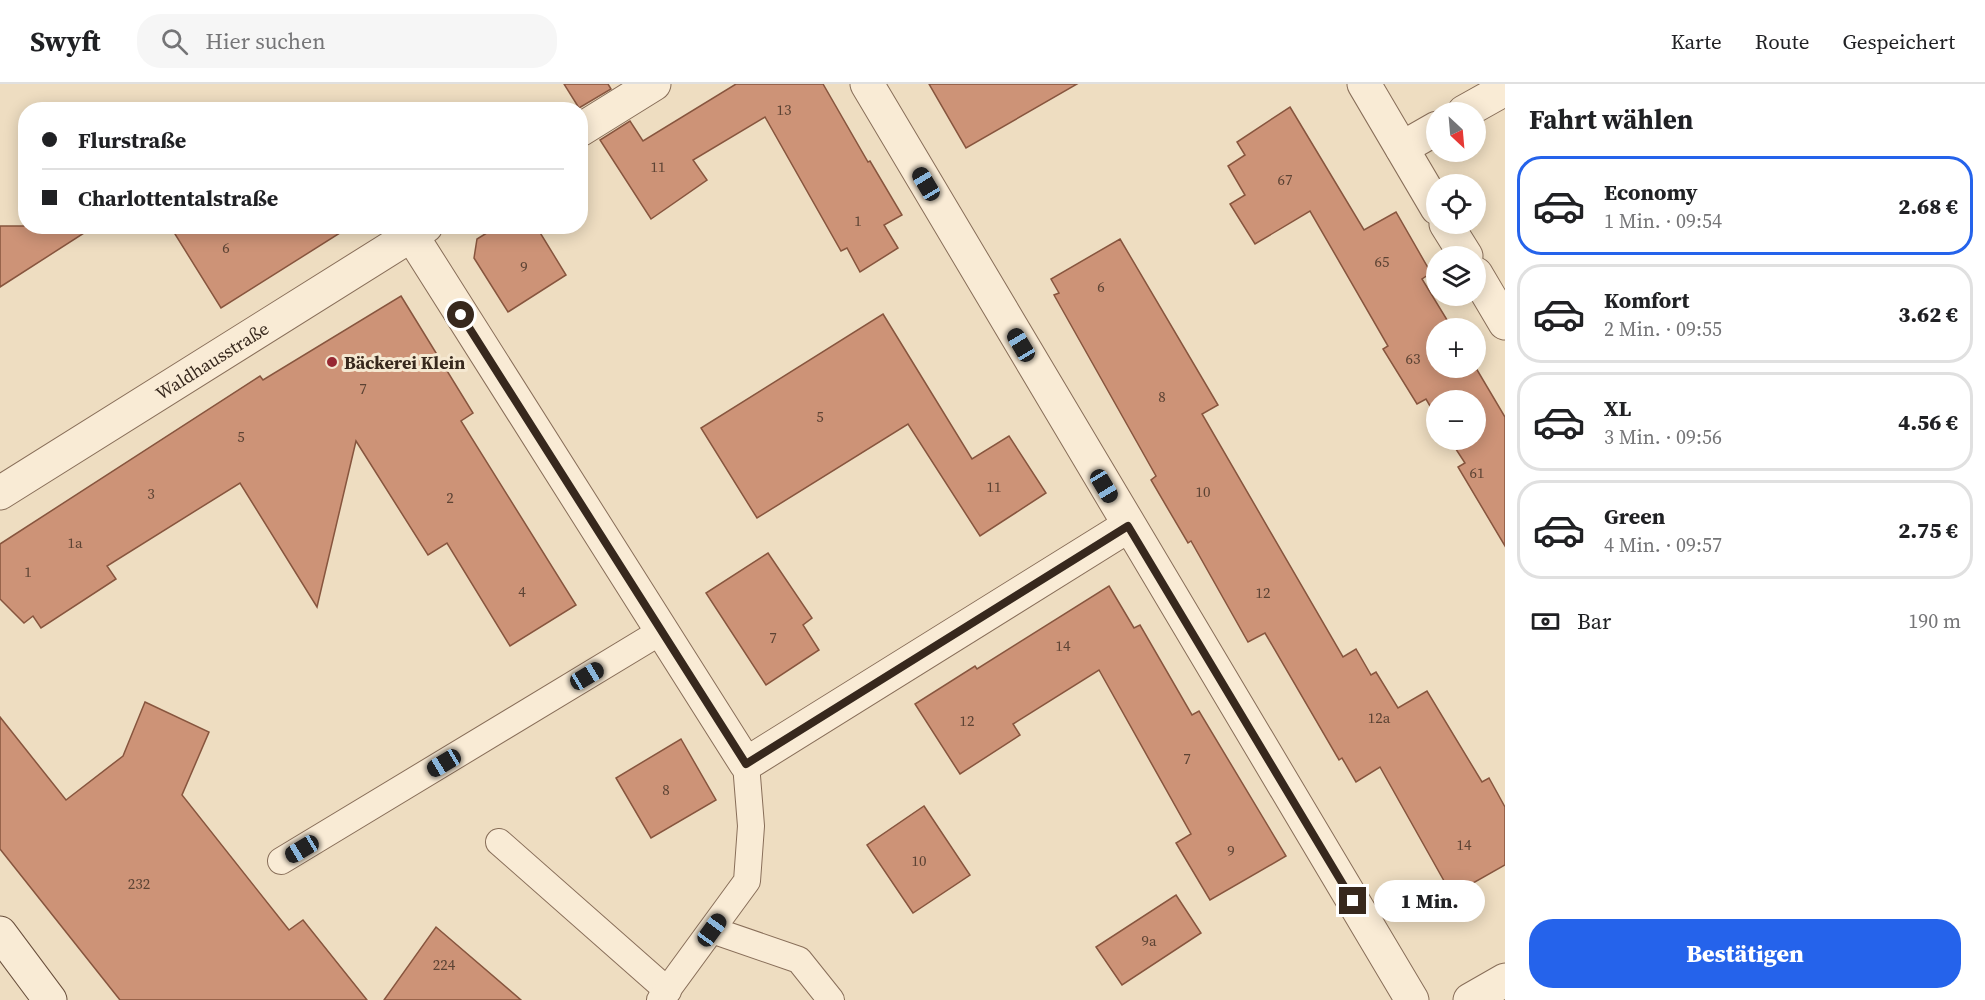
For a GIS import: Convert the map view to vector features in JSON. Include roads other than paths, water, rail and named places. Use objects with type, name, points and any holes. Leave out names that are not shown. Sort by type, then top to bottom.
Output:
[{"type":"street","points":[[588,125],[654,84]]},
{"type":"street","points":[[867,84],[1412,1000]]},
{"type":"street","points":[[1364,84],[1426,189]]},
{"type":"street","points":[[1482,102],[1505,89]]},
{"type":"street","points":[[1402,148],[1426,134]]},
{"type":"street","name":"Waldhausstraße","points":[[0,493],[414,234]]},
{"type":"street","points":[[421,234],[660,632],[746,764],[1128,526]]},
{"type":"street","points":[[1486,291],[1505,323]]},
{"type":"street","points":[[0,933],[50,1000]]},
{"type":"street","points":[[1470,1000],[1505,980]]},
{"type":"lane","points":[[281,861],[660,632]]},
{"type":"lane","points":[[499,842],[664,995],[747,881],[751,826],[746,764]]},
{"type":"lane","points":[[712,930],[799,960],[831,1000]]},
{"type":"place","name":"Bäckerei Klein","points":[[332,362]]}]
